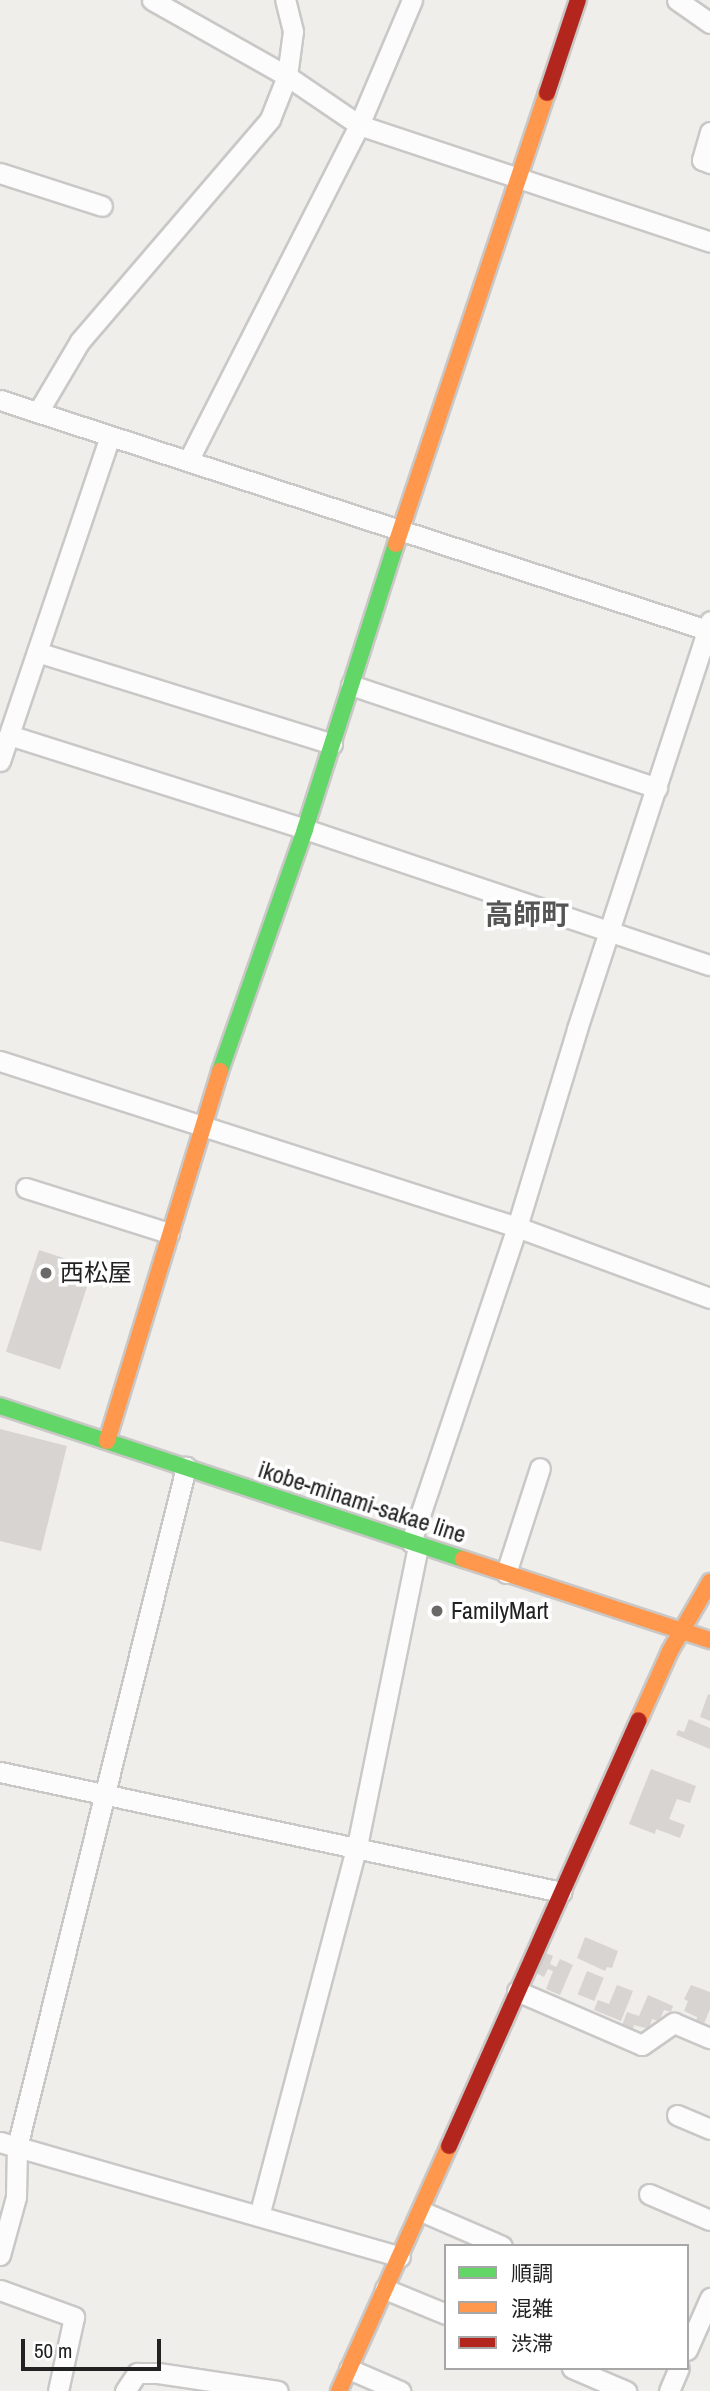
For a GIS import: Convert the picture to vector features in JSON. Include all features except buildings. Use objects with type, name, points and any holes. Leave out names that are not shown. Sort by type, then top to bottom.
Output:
[{"type":"street","points":[[152,0],[287,76],[359,125],[710,242]]},
{"type":"street","points":[[38,412],[80,341],[270,119],[287,76],[293,31],[285,0]]},
{"type":"street","points":[[188,461],[359,125],[412,0]]},
{"type":"street","points":[[107,1441],[201,1126],[305,829],[401,528],[578,0]]},
{"type":"street","points":[[677,0],[710,23]]},
{"type":"street","points":[[710,132],[702,160],[710,163]]},
{"type":"street","points":[[0,173],[102,206]]},
{"type":"street","points":[[0,400],[709,627],[414,1543],[357,1846],[260,2216]]},
{"type":"street","points":[[0,761],[110,436]]},
{"type":"street","points":[[37,652],[332,744]]},
{"type":"street","points":[[351,685],[657,788]]},
{"type":"street","points":[[9,735],[305,829],[710,965]]},
{"type":"street","points":[[0,1061],[517,1227],[710,1298]]},
{"type":"street","points":[[26,1188],[169,1233]]},
{"type":"street","name":"ikobe-minami-sakae line","points":[[0,1406],[710,1640]]},
{"type":"street","points":[[0,2255],[16,2197],[8,2145],[106,1794],[186,1467]]},
{"type":"street","points":[[506,1573],[540,1468]]},
{"type":"street","points":[[339,2391],[680,1629],[710,1582]]},
{"type":"street","points":[[0,1772],[357,1846],[561,1892]]},
{"type":"street","points":[[517,1992],[642,2045],[674,2023],[710,2038]]},
{"type":"street","points":[[677,2115],[710,2129]]},
{"type":"street","points":[[8,2145],[400,2257]]},
{"type":"street","points":[[649,2194],[710,2220]]},
{"type":"street","points":[[421,2211],[497,2244]]},
{"type":"street","points":[[385,2289],[444,2314]]},
{"type":"street","points":[[0,2290],[74,2317],[58,2391]]},
{"type":"street","points":[[689,2346],[710,2298]]},
{"type":"street","points":[[349,2369],[400,2391]]},
{"type":"street","points":[[577,2370],[625,2391]]},
{"type":"street","points":[[669,2391],[678,2370]]},
{"type":"street","points":[[125,2391],[137,2373],[158,2373],[278,2391]]},
{"type":"traffic: fast","points":[[220,1071],[305,829],[396,544]]},
{"type":"traffic: fast","points":[[0,1406],[463,1559]]},
{"type":"traffic: slow","points":[[396,544],[547,93]]},
{"type":"traffic: slow","points":[[107,1441],[220,1071]]},
{"type":"traffic: slow","points":[[463,1559],[710,1640]]},
{"type":"traffic: slow","points":[[639,1720],[670,1651],[710,1582]]},
{"type":"traffic: slow","points":[[339,2391],[449,2146]]},
{"type":"traffic: jam","points":[[547,93],[578,0]]},
{"type":"traffic: jam","points":[[449,2146],[639,1720]]},
{"type":"place","name":"西松屋","points":[[46,1273]]},
{"type":"place","name":"FamilyMart","points":[[437,1611]]},
{"type":"district","name":"高師町","points":[[527,914]]}]
